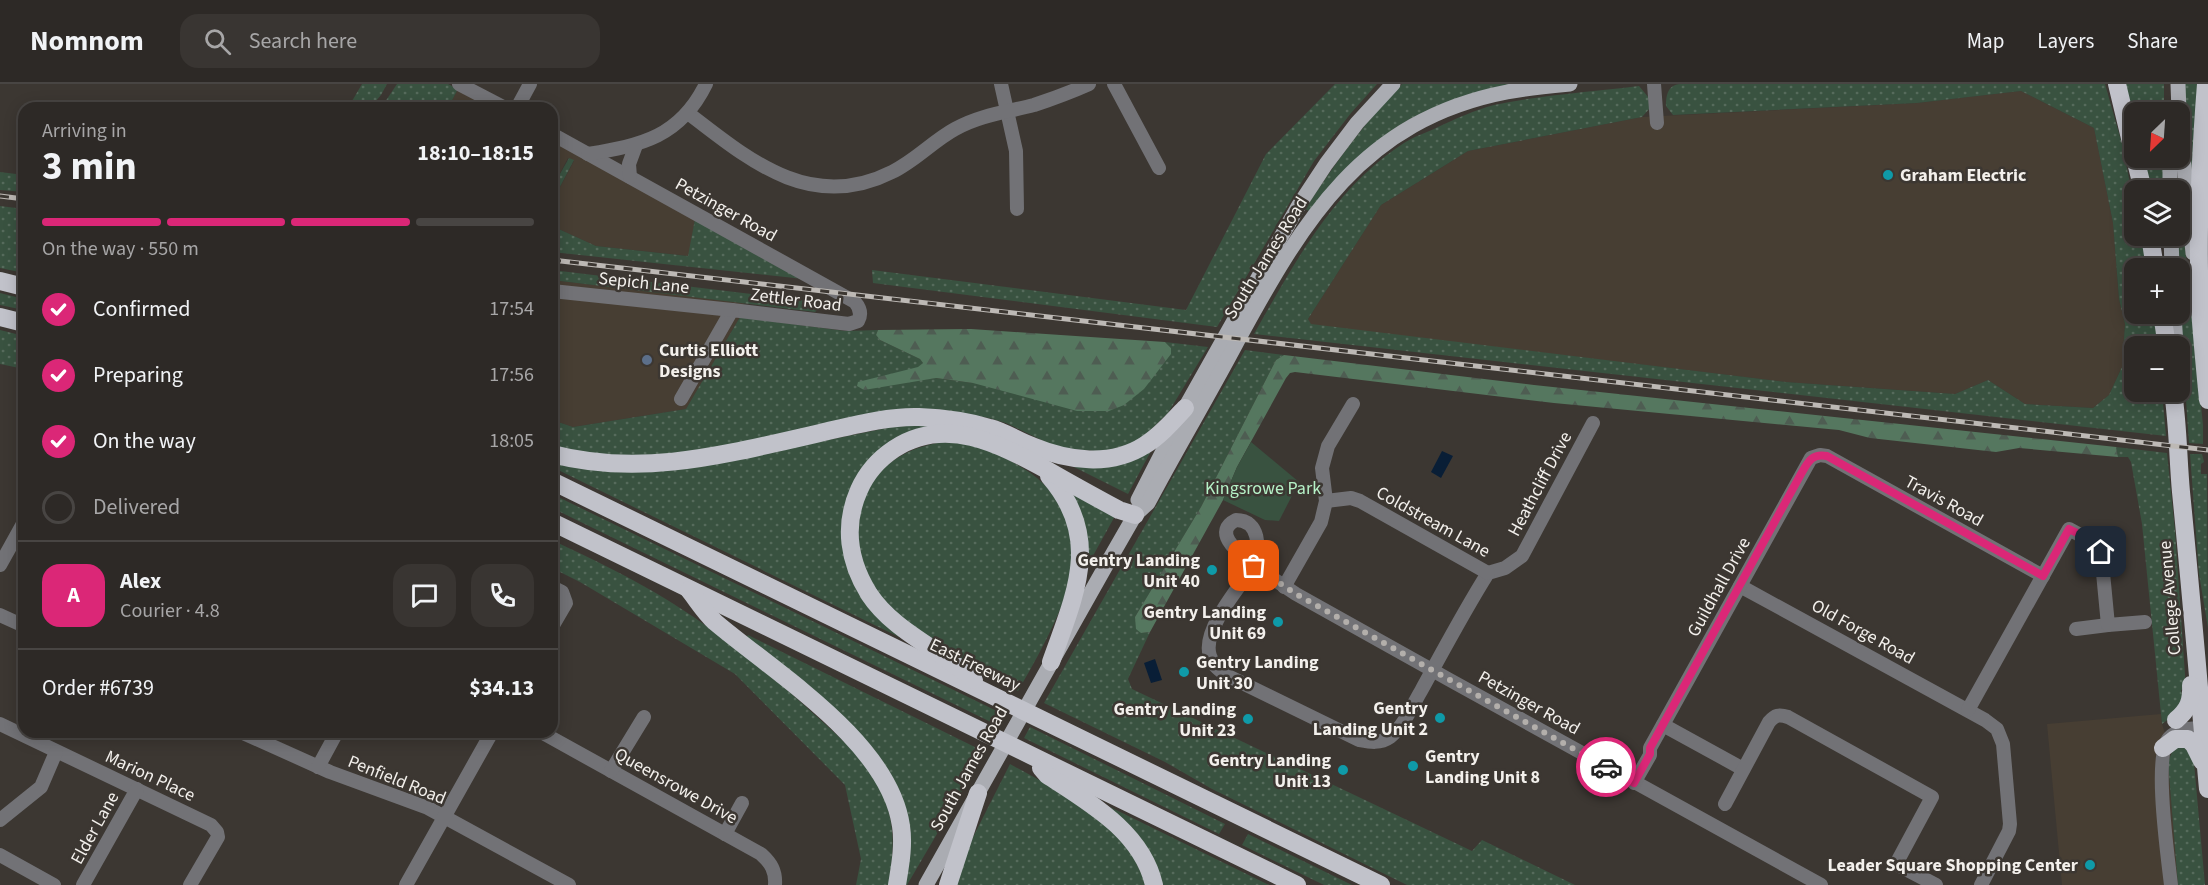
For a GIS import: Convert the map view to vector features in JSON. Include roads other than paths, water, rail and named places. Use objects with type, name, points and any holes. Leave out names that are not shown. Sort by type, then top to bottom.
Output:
[{"type":"highway","points":[[2117,84],[2124,112]]},
{"type":"highway","points":[[2206,84],[2200,178],[2200,310],[2208,400]]},
{"type":"highway","points":[[0,281],[18,285]]},
{"type":"highway","points":[[0,317],[18,322]]},
{"type":"highway","name":"College Avenue","points":[[2175,402],[2181,490],[2205,721],[2208,789]]},
{"type":"highway","points":[[1032,447],[1080,459],[1118,457],[1149,442],[1185,408]]},
{"type":"highway","points":[[558,455],[607,464],[668,464],[880,422],[916,417],[948,419],[981,425],[1032,447],[1047,458],[1123,501],[1135,515]]},
{"type":"highway","points":[[991,696],[962,669],[903,627],[870,595],[856,571],[849,532],[852,508],[867,476],[887,454],[916,438],[952,433],[986,440],[1119,510],[1135,515]]},
{"type":"highway","points":[[1042,468],[1072,507],[1080,536],[1076,588],[1051,662]]},
{"type":"highway","name":"East Freeway","points":[[558,484],[1381,885]]},
{"type":"highway","points":[[558,525],[1298,885]]},
{"type":"highway","points":[[2189,556],[2208,655]]},
{"type":"highway","points":[[686,586],[713,620],[809,697],[873,762],[884,777],[901,826],[902,853],[897,885]]},
{"type":"highway","points":[[2175,720],[2184,712],[2192,696],[2188,647],[2194,621]]},
{"type":"highway","points":[[2163,748],[2175,739],[2188,739],[2194,745],[2206,769]]},
{"type":"highway","points":[[1028,753],[1047,775],[1087,801],[1124,831],[1145,860],[1154,885]]},
{"type":"highway","points":[[948,885],[978,793]]},
{"type":"main road","name":"South James Road","points":[[926,885],[1135,515],[1148,502],[1244,315],[1282,233],[1326,164],[1357,123],[1393,84]]},
{"type":"main road","name":"South James Road","points":[[1244,315],[1318,208],[1348,174],[1375,152],[1416,125],[1448,110],[1506,92],[1570,84]]},
{"type":"main road","points":[[2170,84],[2170,102]]},
{"type":"main road","points":[[2178,84],[2179,102]]},
{"type":"main road","points":[[2184,168],[2200,310]]},
{"type":"main road","name":"South James Road","points":[[1135,515],[1138,499],[1185,408],[1217,366]]},
{"type":"street","points":[[459,84],[494,102]]},
{"type":"street","points":[[520,102],[530,84]]},
{"type":"street","points":[[588,154],[636,145],[663,135],[688,113],[706,84]]},
{"type":"street","points":[[1001,84],[1016,151],[1017,209]]},
{"type":"street","points":[[688,113],[736,150],[766,169],[785,178],[822,187],[867,183],[911,160],[956,128],[982,117],[1034,105],[1089,84]]},
{"type":"street","points":[[1114,84],[1159,168]]},
{"type":"street","points":[[1654,84],[1657,123]]},
{"type":"street","name":"Petzinger Road","points":[[558,137],[855,302],[860,309],[861,317],[858,321],[849,324]]},
{"type":"street","points":[[630,177],[629,164],[636,145]]},
{"type":"street","name":"Sepich Lane","points":[[558,292],[732,310]]},
{"type":"street","name":"Zettler Road","points":[[681,399],[732,310],[849,324]]},
{"type":"street","points":[[1284,587],[1321,522],[1326,501],[1322,468],[1328,447],[1353,404]]},
{"type":"street","name":"Heathcliff Drive","points":[[1488,573],[1505,568],[1522,556],[1593,423]]},
{"type":"street","name":"Guildhall Drive","points":[[1631,781],[1650,754],[1650,748],[1811,458],[1820,455],[1827,456]]},
{"type":"street","name":"Travis Road","points":[[1827,456],[2043,576]]},
{"type":"street","name":"Coldstream Lane","points":[[1326,501],[1351,498],[1359,501],[1488,573]]},
{"type":"street","points":[[1968,710],[2069,529],[2091,540],[2101,552],[2108,625]]},
{"type":"street","points":[[0,565],[18,533]]},
{"type":"street","name":"Petzinger Road","points":[[1432,670],[1400,728],[1389,738],[1374,743],[1359,740],[1228,676],[1216,668],[1209,656],[1208,641],[1228,604],[1254,566],[1284,587],[1821,885]]},
{"type":"street","points":[[1432,670],[1488,573]]},
{"type":"street","name":"Old Forge Road","points":[[1740,586],[1968,710],[1997,729],[2003,744],[2010,824],[2009,831],[1981,885]]},
{"type":"street","points":[[558,590],[562,592],[566,603],[558,617]]},
{"type":"street","points":[[0,615],[18,623]]},
{"type":"street","points":[[2076,629],[2145,622]]},
{"type":"street","points":[[1725,804],[1769,722],[1781,715],[1932,797],[1896,864],[1936,885]]},
{"type":"street","points":[[611,771],[644,717]]},
{"type":"street","points":[[2162,783],[2155,765],[2155,745],[2161,732],[2175,720],[2205,721]]},
{"type":"street","points":[[2171,885],[2162,783],[2163,748],[2168,738],[2176,732],[2205,721]]},
{"type":"street","name":"Marion Place","points":[[0,724],[18,733]]},
{"type":"street","points":[[1663,725],[1743,769]]},
{"type":"street","name":"Marion Place","points":[[28,738],[211,825],[217,832],[216,840],[190,885]]},
{"type":"street","name":"Penfield Road","points":[[254,738],[318,767],[428,808],[561,883]]},
{"type":"street","points":[[318,767],[334,738]]},
{"type":"street","points":[[406,885],[489,738]]},
{"type":"street","name":"Queensrowe Drive","points":[[552,738],[761,854],[771,863],[776,876],[775,885]]},
{"type":"street","points":[[0,820],[41,787],[56,752]]},
{"type":"street","name":"Elder Lane","points":[[83,885],[137,789]]},
{"type":"street","points":[[725,834],[742,803]]},
{"type":"street","points":[[0,855],[54,885]]},
{"type":"water","points":[[1442,451],[1453,456],[1441,478],[1431,472]]},
{"type":"water","points":[[1155,659],[1162,680],[1151,683],[1144,663]]},
{"type":"railway","points":[[0,196],[18,198]]},
{"type":"railway","points":[[558,261],[2208,450]]},
{"type":"place","name":"Graham Electric","points":[[1888,175]]},
{"type":"place","name":"Curtis Elliott Designs","points":[[647,360]]},
{"type":"place","name":"Gentry Landing Unit 40","points":[[1212,570]]},
{"type":"place","name":"Gentry Landing Unit 69","points":[[1278,622]]},
{"type":"place","name":"Gentry Landing Unit 30","points":[[1184,672]]},
{"type":"place","name":"Gentry Landing Unit 2","points":[[1440,718]]},
{"type":"place","name":"Gentry Landing Unit 23","points":[[1248,719]]},
{"type":"place","name":"Gentry Landing Unit 8","points":[[1413,766]]},
{"type":"place","name":"Gentry Landing Unit 13","points":[[1343,770]]},
{"type":"place","name":"Leader Square Shopping Center","points":[[2090,865]]},
{"type":"park label","name":"Kingsrowe Park","points":[[1263,488]]}]
